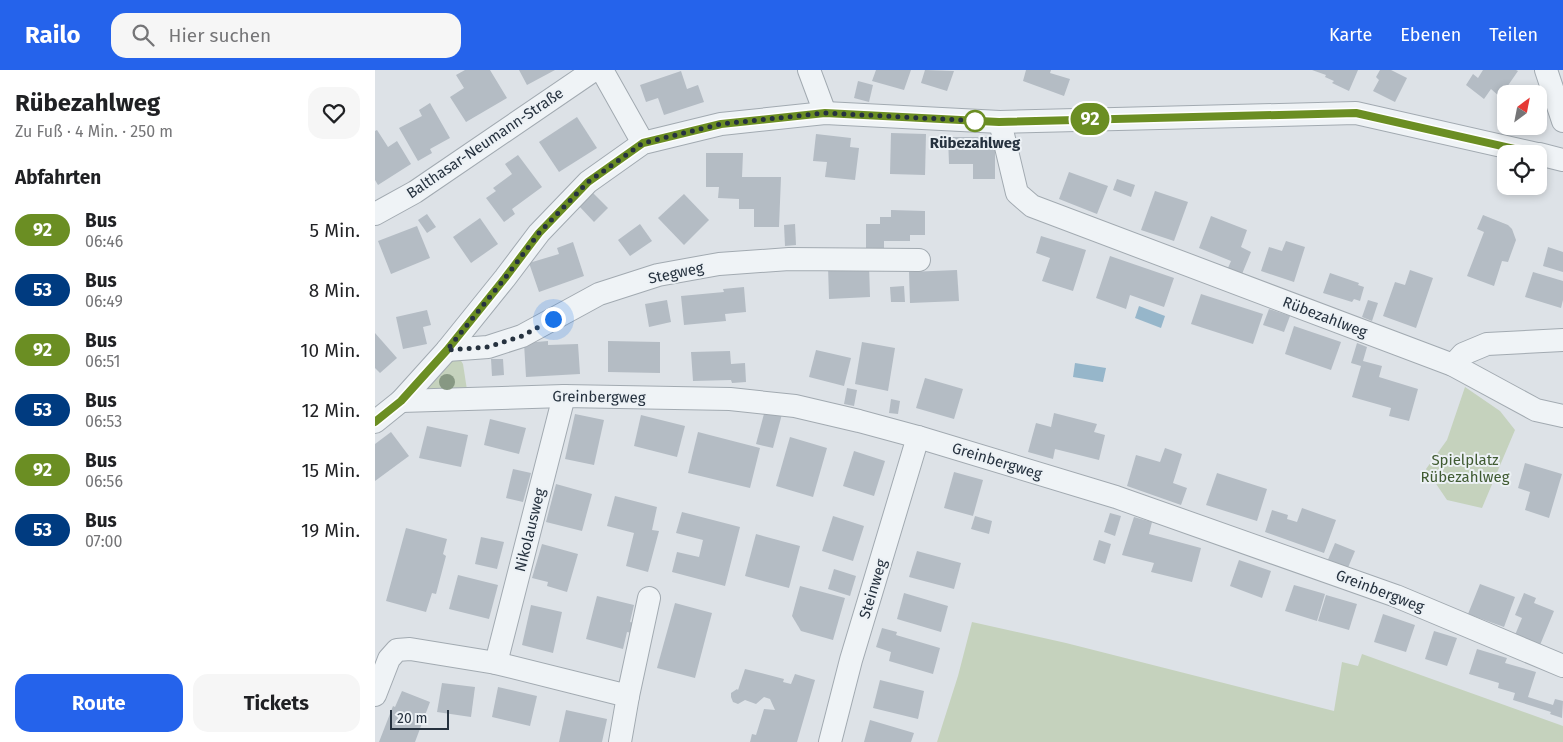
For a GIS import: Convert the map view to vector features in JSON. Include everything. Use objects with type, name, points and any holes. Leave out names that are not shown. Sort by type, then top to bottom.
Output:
[{"type":"street","name":"Balthasar-Neumann-Straße","points":[[375,214],[415,192],[594,70]]},
{"type":"street","points":[[602,70],[643,143]]},
{"type":"street","points":[[809,70],[825,113]]},
{"type":"street","points":[[1546,70],[1563,121]]},
{"type":"street","points":[[375,422],[401,401],[447,350],[539,233],[588,182],[643,143],[721,124],[825,113],[999,122],[1356,113],[1498,145]]},
{"type":"street","name":"Rübezahlweg","points":[[999,122],[1017,193],[1032,206],[1453,365],[1536,410],[1563,416]]},
{"type":"street","points":[[1547,156],[1563,160]]},
{"type":"street","name":"Stegweg","points":[[447,350],[488,347],[522,336],[599,294],[658,275],[719,264],[781,260],[919,260]]},
{"type":"street","points":[[1453,365],[1463,354],[1487,344],[1563,340]]},
{"type":"street","name":"Greinbergweg","points":[[401,401],[564,396],[730,399],[795,406],[918,437],[1116,497],[1377,589],[1563,666]]},
{"type":"street","name":"Nikolausweg","points":[[496,663],[564,396]]},
{"type":"street","name":"Steinweg","points":[[830,742],[851,660],[918,437]]},
{"type":"street","points":[[620,742],[649,598]]},
{"type":"street","points":[[375,695],[389,659],[397,650],[410,649],[496,663],[628,696]]},
{"type":"green space","points":[[458,356],[463,364],[467,390],[425,391],[444,359]]},
{"type":"green space","name":"Spielplatz Rübezahlweg","points":[[1465,387],[1500,411],[1515,430],[1482,508],[1447,500],[1426,469],[1447,440]]},
{"type":"green space","points":[[972,622],[1066,643],[1334,711],[1342,662],[1358,666],[1362,654],[1563,726],[1563,742],[937,742],[958,676]]},
{"type":"water","points":[[1139,306],[1165,316],[1161,328],[1135,318]]},
{"type":"water","points":[[1075,363],[1106,368],[1103,382],[1073,377]]},
{"type":"building","points":[[465,70],[490,70],[507,98],[466,122],[450,97],[464,88],[456,75]]},
{"type":"building","points":[[519,70],[555,70],[527,85]]},
{"type":"building","points":[[876,70],[911,70],[904,90],[872,81]]},
{"type":"building","points":[[925,70],[954,71],[947,91],[921,83]]},
{"type":"building","points":[[1026,70],[1051,70],[1050,73],[1070,79],[1064,96],[1023,81]]},
{"type":"building","points":[[1312,70],[1358,70],[1349,91],[1332,83],[1334,81],[1325,77],[1326,75]]},
{"type":"building","points":[[1380,70],[1391,70],[1407,78],[1395,102],[1373,91],[1379,80],[1376,77]]},
{"type":"building","points":[[1483,70],[1518,71],[1508,85],[1497,85],[1497,94],[1491,89],[1484,99],[1466,85],[1473,74],[1478,78]]},
{"type":"building","points":[[681,71],[687,89],[698,85],[704,102],[664,115],[658,98],[646,102],[640,85]]},
{"type":"building","points":[[858,81],[873,85],[869,102],[854,98]]},
{"type":"building","points":[[430,103],[450,138],[430,149],[432,153],[418,161],[399,128],[422,116],[419,110]]},
{"type":"building","points":[[577,117],[597,148],[559,172],[539,142]]},
{"type":"building","points":[[377,130],[388,147],[397,141],[411,164],[378,185],[375,180],[375,131]]},
{"type":"building","points":[[891,133],[926,134],[925,175],[890,174]]},
{"type":"building","points":[[816,134],[851,138],[850,147],[859,148],[855,180],[825,177],[827,162],[813,161]]},
{"type":"building","points":[[948,137],[995,137],[995,179],[973,179],[973,164],[949,164]]},
{"type":"building","points":[[706,153],[743,153],[742,177],[781,177],[779,227],[754,227],[754,209],[739,209],[739,199],[718,198],[719,187],[706,187]]},
{"type":"building","points":[[518,155],[542,187],[512,209],[515,214],[504,222],[486,198],[496,191],[493,188],[512,174],[505,164]]},
{"type":"building","points":[[1069,172],[1108,186],[1097,214],[1059,199]]},
{"type":"building","points":[[1117,179],[1135,185],[1131,197],[1113,190]]},
{"type":"building","points":[[1155,191],[1188,202],[1174,241],[1141,230]]},
{"type":"building","points":[[593,193],[608,208],[594,222],[579,206]]},
{"type":"building","points":[[684,194],[709,220],[684,245],[658,218]]},
{"type":"building","points":[[891,210],[925,211],[925,235],[910,235],[910,241],[884,241],[884,253],[866,253],[866,224],[880,224],[880,217],[891,217]]},
{"type":"building","points":[[427,214],[436,227],[427,233],[418,220]]},
{"type":"building","points":[[1483,215],[1508,225],[1512,229],[1516,240],[1508,262],[1502,261],[1494,286],[1467,276],[1484,232],[1477,229]]},
{"type":"building","points":[[1211,216],[1247,230],[1241,247],[1251,252],[1242,274],[1228,268],[1231,261],[1199,248]]},
{"type":"building","points":[[480,218],[498,244],[471,263],[453,237]]},
{"type":"building","points":[[640,224],[652,241],[630,256],[618,240]]},
{"type":"building","points":[[795,224],[796,245],[785,246],[784,225]]},
{"type":"building","points":[[417,226],[430,258],[391,274],[378,241]]},
{"type":"building","points":[[1041,236],[1086,250],[1073,291],[1042,281],[1050,258],[1036,253]]},
{"type":"building","points":[[1286,241],[1305,247],[1294,282],[1261,271],[1269,247],[1282,251]]},
{"type":"building","points":[[573,242],[584,276],[539,292],[529,263],[559,254],[557,248]]},
{"type":"building","points":[[1548,247],[1563,252],[1563,272],[1543,266]]},
{"type":"building","points":[[1110,256],[1174,278],[1164,307],[1130,295],[1126,309],[1096,298]]},
{"type":"building","points":[[869,265],[870,297],[829,299],[828,267]]},
{"type":"building","points":[[957,270],[959,301],[910,303],[909,272]]},
{"type":"building","points":[[1410,270],[1433,278],[1416,328],[1383,316],[1395,282],[1405,285]]},
{"type":"building","points":[[1533,272],[1563,281],[1561,308],[1525,297]]},
{"type":"building","points":[[1330,273],[1359,283],[1358,285],[1364,287],[1360,301],[1354,299],[1352,302],[1323,293]]},
{"type":"building","points":[[904,286],[905,302],[891,302],[890,287]]},
{"type":"building","points":[[744,287],[746,312],[725,314],[726,321],[684,325],[681,296],[724,292],[723,289]]},
{"type":"building","points":[[1201,294],[1263,314],[1253,344],[1191,324]]},
{"type":"building","points":[[667,300],[671,322],[649,327],[645,304]]},
{"type":"building","points":[[1368,300],[1378,303],[1372,321],[1362,317]]},
{"type":"building","points":[[1269,309],[1290,316],[1284,332],[1263,325]]},
{"type":"building","points":[[427,310],[431,325],[423,327],[427,344],[403,349],[396,317]]},
{"type":"building","points":[[1294,326],[1341,342],[1331,370],[1285,354]]},
{"type":"building","points":[[375,333],[397,358],[380,373],[375,368]]},
{"type":"building","points":[[548,341],[548,345],[578,344],[580,374],[526,377],[524,343]]},
{"type":"building","points":[[608,341],[660,342],[660,373],[608,372]]},
{"type":"building","points":[[862,342],[895,348],[888,391],[855,384]]},
{"type":"building","points":[[1357,343],[1367,347],[1363,361],[1382,366],[1379,377],[1418,389],[1409,421],[1389,416],[1391,408],[1352,397],[1361,366],[1351,363]]},
{"type":"building","points":[[816,350],[851,358],[844,386],[809,377]]},
{"type":"building","points":[[730,351],[731,364],[745,363],[746,382],[732,383],[731,380],[693,381],[691,352]]},
{"type":"building","points":[[491,359],[503,359],[504,375],[492,376]]},
{"type":"building","points":[[925,378],[963,389],[954,419],[916,408]]},
{"type":"building","points":[[847,388],[857,390],[854,406],[844,404]]},
{"type":"building","points":[[891,399],[900,401],[898,414],[889,413]]},
{"type":"building","points":[[765,410],[782,414],[773,448],[756,444]]},
{"type":"building","points":[[1054,413],[1097,424],[1094,432],[1105,435],[1099,460],[1055,449],[1053,459],[1028,452],[1036,423],[1051,427]]},
{"type":"building","points":[[575,414],[604,420],[594,465],[565,459]]},
{"type":"building","points":[[641,415],[685,426],[677,457],[634,446]]},
{"type":"building","points":[[490,419],[526,428],[519,454],[484,445]]},
{"type":"building","points":[[427,426],[468,435],[461,467],[419,458]]},
{"type":"building","points":[[391,432],[409,456],[375,481],[375,444]]},
{"type":"building","points":[[698,432],[760,448],[750,488],[688,473]]},
{"type":"building","points":[[790,437],[827,448],[813,497],[776,486]]},
{"type":"building","points":[[1165,448],[1182,454],[1173,483],[1187,488],[1181,505],[1127,486],[1136,455],[1160,462]]},
{"type":"building","points":[[854,451],[885,461],[874,496],[843,486]]},
{"type":"building","points":[[1525,463],[1562,474],[1549,518],[1525,510],[1530,492],[1518,488]]},
{"type":"building","points":[[513,469],[531,473],[523,502],[506,498]]},
{"type":"building","points":[[954,472],[983,480],[973,516],[944,508]]},
{"type":"building","points":[[1217,473],[1267,489],[1257,521],[1206,505]]},
{"type":"building","points":[[556,484],[592,494],[582,531],[546,522]]},
{"type":"building","points":[[615,496],[657,507],[652,530],[659,531],[648,572],[626,566],[634,533],[607,526]]},
{"type":"building","points":[[1302,508],[1336,520],[1324,553],[1265,532],[1272,510],[1288,515],[1287,519],[1297,522]]},
{"type":"building","points":[[682,512],[740,527],[725,586],[672,572],[677,552],[699,557],[703,540],[676,533]]},
{"type":"building","points":[[1110,513],[1121,516],[1115,536],[1104,532]]},
{"type":"building","points":[[833,516],[864,526],[853,561],[822,551]]},
{"type":"building","points":[[975,516],[992,521],[989,534],[971,529]]},
{"type":"building","points":[[1134,517],[1152,522],[1149,534],[1201,548],[1192,582],[1151,572],[1154,563],[1122,555]]},
{"type":"building","points":[[406,528],[447,539],[443,554],[446,556],[436,594],[432,593],[426,612],[386,601]]},
{"type":"building","points":[[756,534],[800,546],[789,588],[745,576]]},
{"type":"building","points":[[481,537],[504,542],[497,569],[475,564]]},
{"type":"building","points":[[1099,540],[1111,544],[1105,564],[1093,560]]},
{"type":"building","points":[[1335,543],[1355,551],[1347,570],[1327,562]]},
{"type":"building","points":[[542,544],[578,554],[567,592],[547,586],[548,582],[532,578]]},
{"type":"building","points":[[917,551],[961,563],[954,589],[909,577]]},
{"type":"building","points":[[1239,560],[1271,571],[1262,598],[1230,586]]},
{"type":"building","points":[[834,569],[856,576],[850,596],[828,589]]},
{"type":"building","points":[[458,575],[498,585],[489,619],[449,609]]},
{"type":"building","points":[[1480,584],[1515,597],[1504,627],[1468,614]]},
{"type":"building","points":[[1294,585],[1325,594],[1317,621],[1285,611]]},
{"type":"building","points":[[800,586],[845,598],[833,640],[801,631],[792,616]]},
{"type":"building","points":[[904,593],[948,606],[941,632],[897,619]]},
{"type":"building","points":[[1524,593],[1536,598],[1534,603],[1554,611],[1540,645],[1515,635],[1522,618],[1515,615]]},
{"type":"building","points":[[1326,595],[1357,604],[1349,630],[1318,621]]},
{"type":"building","points":[[597,596],[634,605],[630,622],[634,623],[632,633],[627,632],[623,649],[586,639]]},
{"type":"building","points":[[675,603],[712,613],[695,678],[657,668]]},
{"type":"building","points":[[531,605],[562,612],[553,653],[522,645]]},
{"type":"building","points":[[1383,614],[1415,625],[1406,652],[1374,642]]},
{"type":"building","points":[[882,628],[897,632],[896,635],[940,648],[933,674],[889,661],[891,652],[876,647]]},
{"type":"building","points":[[1434,631],[1457,638],[1447,666],[1425,659]]},
{"type":"building","points":[[1477,649],[1507,658],[1505,663],[1536,672],[1528,697],[1553,705],[1555,699],[1563,701],[1562,718],[1550,714],[1551,712],[1513,700],[1515,693],[1498,688],[1499,683],[1469,674]]},
{"type":"building","points":[[745,669],[784,679],[783,682],[791,684],[795,674],[815,680],[797,742],[750,742],[752,734],[756,735],[764,709],[775,710],[770,699],[764,697],[756,704],[745,700],[738,704],[733,702],[731,693],[738,690]]},
{"type":"building","points":[[880,680],[924,691],[918,719],[873,708]]},
{"type":"building","points":[[442,683],[475,687],[471,717],[437,712]]},
{"type":"building","points":[[498,687],[537,696],[530,726],[492,717]]},
{"type":"building","points":[[402,691],[430,702],[415,742],[379,742],[393,706],[395,707]]},
{"type":"building","points":[[566,710],[607,719],[602,742],[559,742]]},
{"type":"building","points":[[870,720],[914,733],[911,742],[864,742]]},
{"type":"bus line","name":"92","points":[[375,422],[401,401],[447,350],[539,233],[588,182],[643,143],[721,124],[825,113],[999,122],[1356,113],[1497,145]]},
{"type":"place","name":"Rübezahlweg","points":[[975,121]]},
{"type":"route","points":[[553,319],[522,336],[488,347],[447,350],[539,233],[588,182],[643,143],[721,124],[825,113],[980,121],[975,121]]}]
